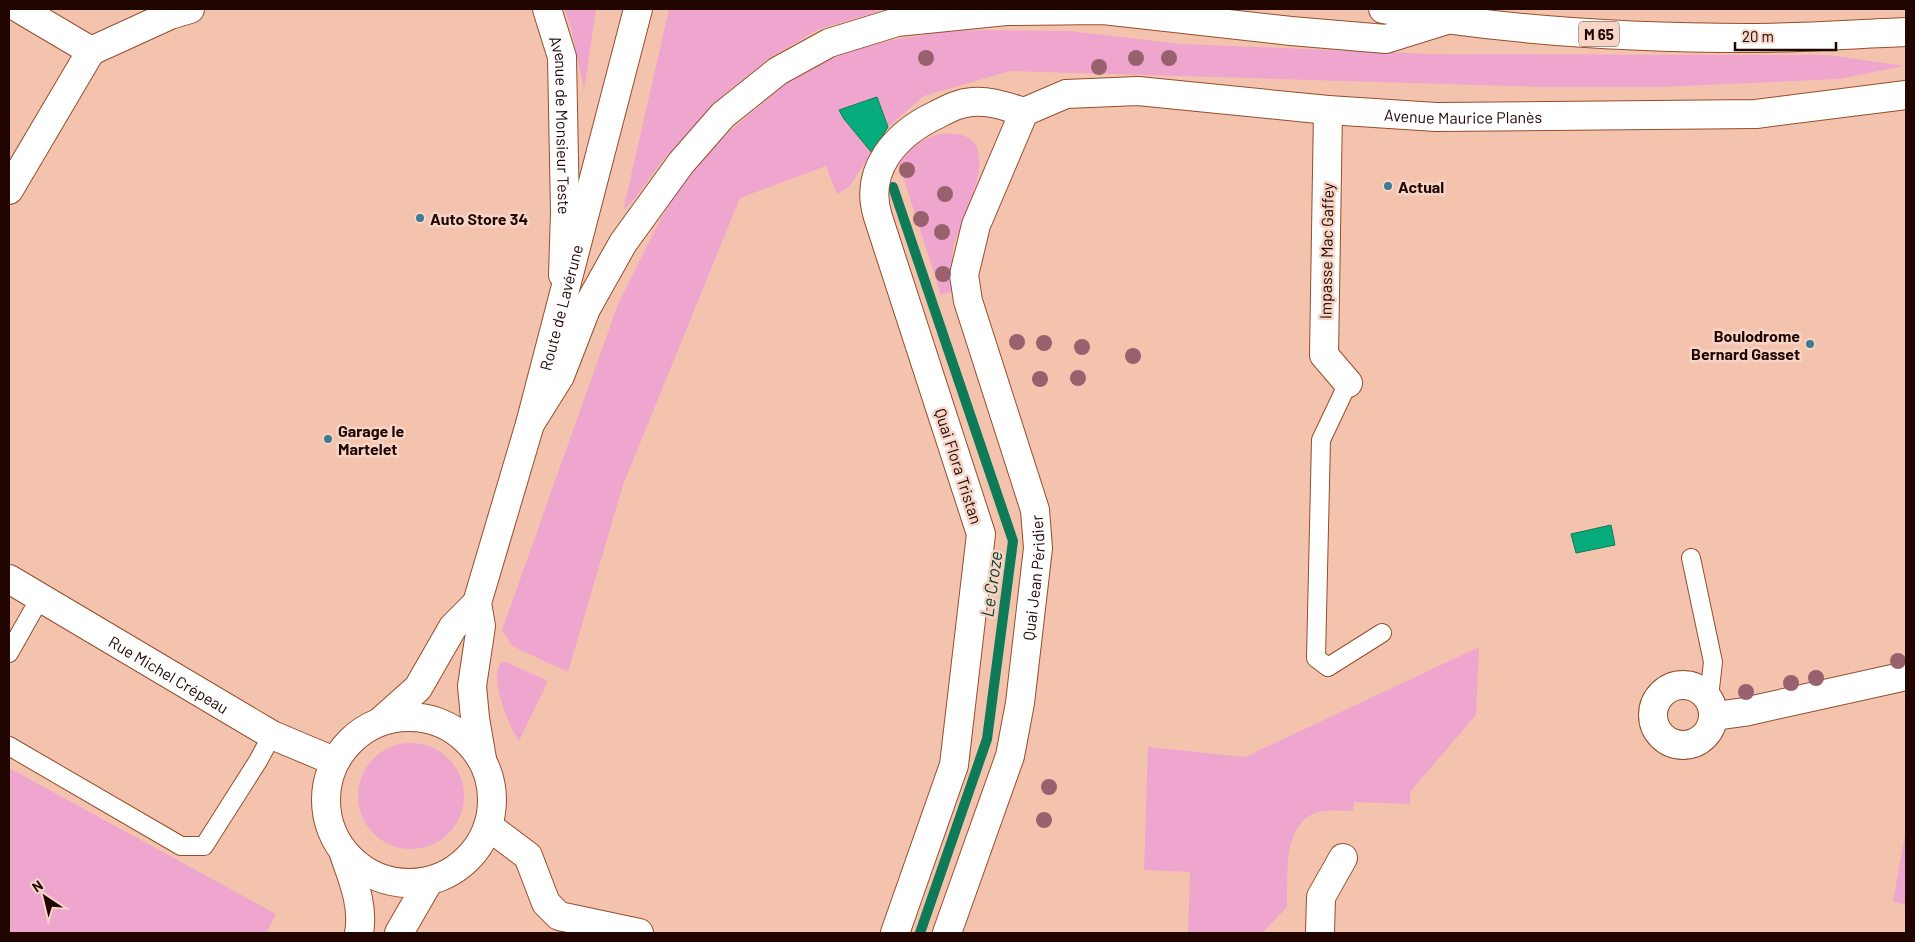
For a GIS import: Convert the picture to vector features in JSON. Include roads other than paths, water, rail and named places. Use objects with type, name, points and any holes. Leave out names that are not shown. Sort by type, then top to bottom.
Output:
[{"type":"street","points":[[20,9],[90,51]]},
{"type":"street","points":[[9,190],[90,51],[170,15],[190,9]]},
{"type":"street","name":"Avenue de Monsieur Teste","points":[[547,9],[562,57],[565,212],[562,301]]},
{"type":"street","name":"Route de Lavérune","points":[[482,760],[472,686],[481,626],[477,604],[530,424],[638,9]]},
{"type":"street","name":"M 65","points":[[1383,9],[1447,20],[1591,34],[1751,38],[1906,32]]},
{"type":"street","name":"M 65","points":[[530,424],[560,376],[586,309],[623,243],[681,164],[723,114],[778,71],[829,43],[897,22],[1002,10],[1103,10],[1386,40],[1447,20]]},
{"type":"street","name":"Avenue Maurice Planès","points":[[1024,112],[1066,94],[1138,91],[1328,110],[1436,117],[1756,114],[1906,95]]},
{"type":"street","name":"Quai Flora Tristan","points":[[895,933],[954,765],[981,534],[874,206],[876,176],[883,161],[896,143],[914,126],[956,105],[973,102],[991,103],[1024,112]]},
{"type":"street","name":"Impasse Mac Gaffey","points":[[1328,110],[1324,354],[1348,383]]},
{"type":"street","name":"Quai Jean Péridier","points":[[947,933],[1010,756],[1020,703],[1038,548],[1035,510],[968,300],[964,275],[976,225],[1024,112]]},
{"type":"street","name":"Rue Michel Crépeau","points":[[9,579],[272,735],[334,761]]},
{"type":"street","name":"Route de Lavérune","points":[[381,721],[418,688],[453,627],[477,604]]},
{"type":"street","points":[[1712,707],[1744,712],[1906,676]]},
{"type":"street","points":[[404,716],[428,718],[449,726],[468,741],[482,760],[490,781],[492,803],[488,826],[476,850],[455,870],[429,881],[405,883],[382,879],[361,868],[344,852],[331,832],[325,808],[326,784],[334,761],[362,730],[381,721],[404,716]]},
{"type":"street","points":[[488,826],[528,856],[546,903],[559,916],[639,933]]},
{"type":"street","points":[[344,852],[357,891],[359,933]]},
{"type":"street","points":[[1320,933],[1321,897],[1343,858]]},
{"type":"street","points":[[399,933],[429,881]]},
{"type":"lane","points":[[1348,383],[1321,440],[1316,658],[1328,667],[1382,633]]},
{"type":"lane","points":[[1691,558],[1713,662],[1712,707]]},
{"type":"lane","points":[[9,653],[40,598]]},
{"type":"lane","points":[[9,746],[182,846],[204,846],[258,761],[272,735]]},
{"type":"waterway","name":"Le Croze","points":[[893,187],[1013,541],[987,739],[920,933]]},
{"type":"place","name":"Actual","points":[[1388,186]]},
{"type":"place","name":"Auto Store 34","points":[[420,218]]},
{"type":"place","name":"Boulodrome Bernard Gasset","points":[[1810,344]]},
{"type":"place","name":"Garage le Martelet","points":[[328,439]]}]
